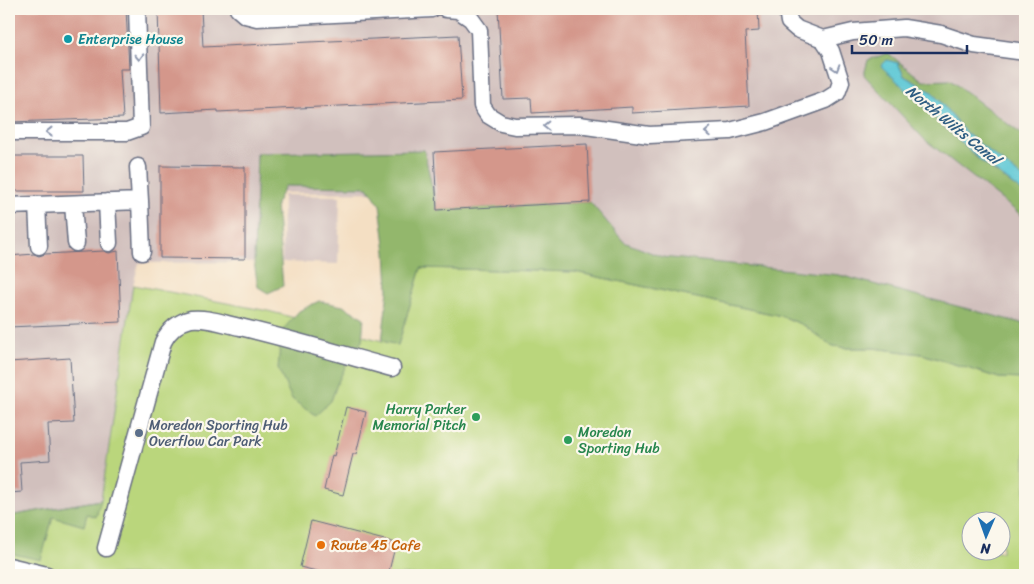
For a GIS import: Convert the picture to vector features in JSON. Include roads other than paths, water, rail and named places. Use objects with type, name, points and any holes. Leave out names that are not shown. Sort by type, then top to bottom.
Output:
[{"type":"lane","points":[[9,132],[127,132],[141,127],[137,9]]},
{"type":"lane","points":[[238,9],[245,15],[258,18],[432,9]]},
{"type":"lane","points":[[446,9],[458,10],[471,19],[479,30],[482,106],[488,115],[501,123],[515,126],[579,125],[649,135],[730,131],[765,122],[826,100],[838,93],[841,82],[831,51],[822,39],[797,29],[789,22],[787,9]]},
{"type":"lane","points":[[822,39],[853,32],[904,28],[940,34],[974,45],[1025,52]]},
{"type":"lane","points":[[138,167],[142,252]]},
{"type":"lane","points":[[9,206],[140,201]]},
{"type":"lane","points":[[107,202],[109,243]]},
{"type":"lane","points":[[73,204],[76,243]]},
{"type":"lane","points":[[37,205],[39,246]]},
{"type":"lane","points":[[106,548],[163,342],[173,328],[190,319],[213,321],[279,336],[392,368]]},
{"type":"lane","points":[[9,566],[47,575]]},
{"type":"water","name":"North Wilts Canal","points":[[887,60],[898,63],[904,76],[932,92],[966,133],[1025,180],[1025,194],[980,160],[881,66]]},
{"type":"place","name":"Enterprise House","points":[[68,39]]},
{"type":"place","name":"Harry Parker Memorial Pitch","points":[[476,417]]},
{"type":"place","name":"Moredon Sporting Hub Overflow Car Park","points":[[139,433]]},
{"type":"place","name":"Moredon Sporting Hub","points":[[568,440]]},
{"type":"place","name":"Route 45 Cafe","points":[[321,545]]}]
